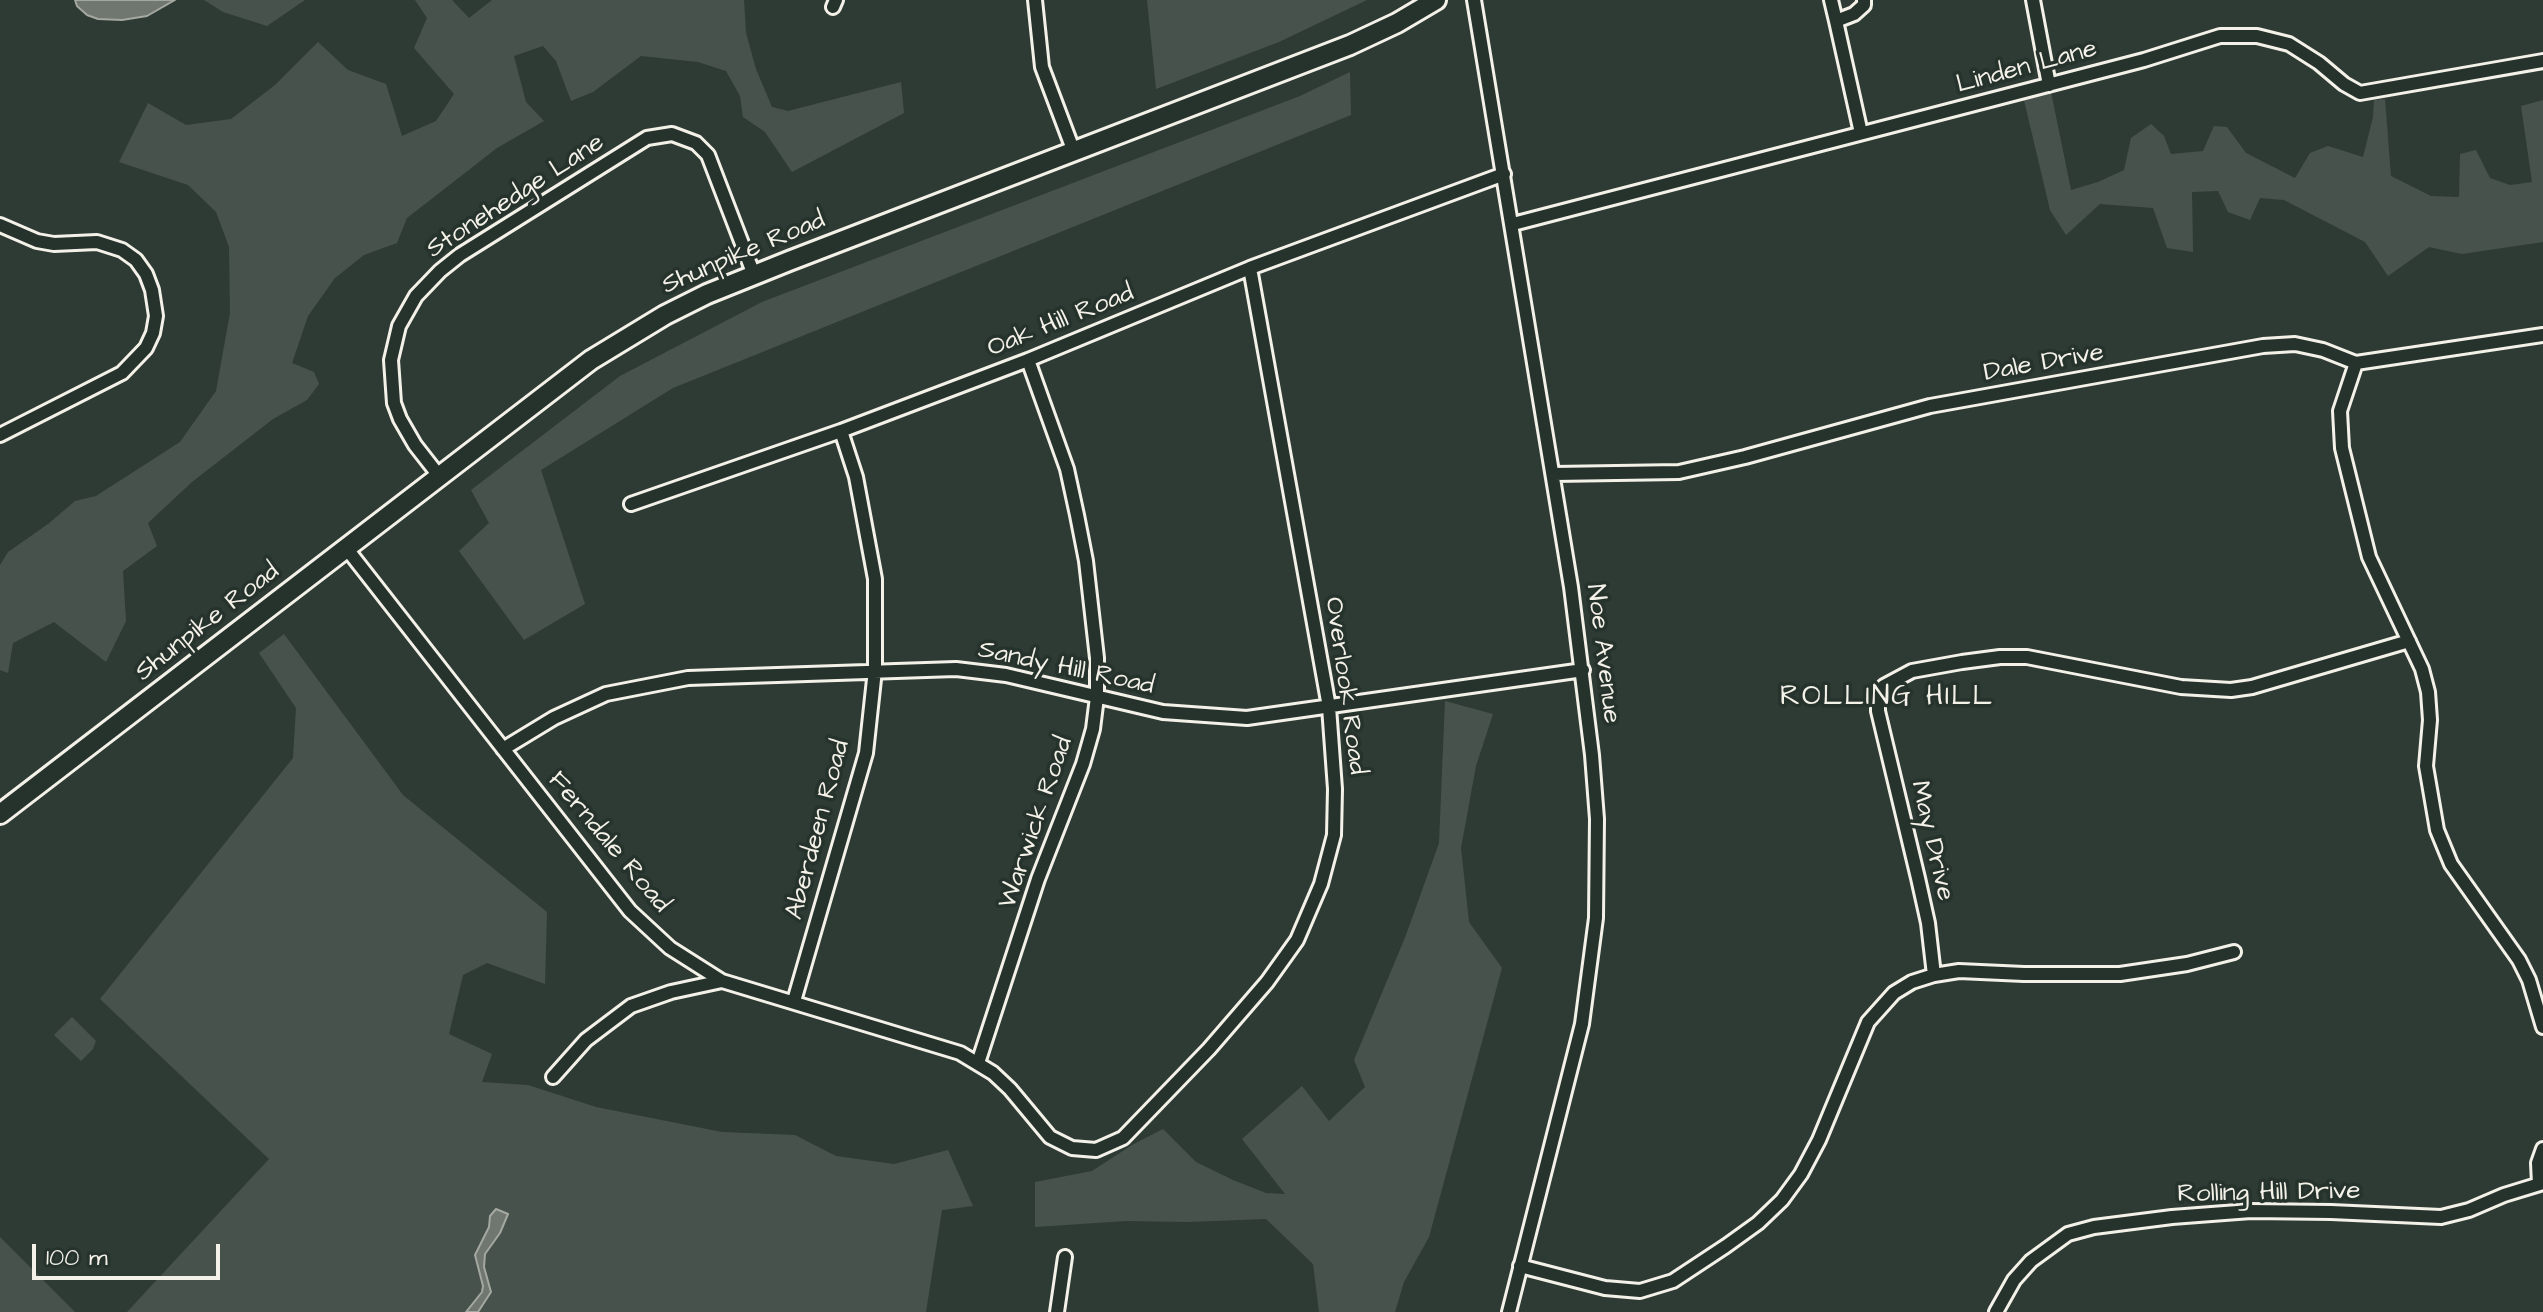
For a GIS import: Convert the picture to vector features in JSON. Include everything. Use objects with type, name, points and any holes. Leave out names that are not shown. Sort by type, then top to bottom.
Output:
[{"type":"main road","name":"Shunpike Road","points":[[0,814],[591,360],[665,315],[754,275],[1350,45],[1436,0]]},
{"type":"street","points":[[1035,0],[1042,67],[1074,152]]},
{"type":"street","name":"Noe Avenue","points":[[1474,0],[1554,474],[1583,670],[1597,819],[1594,946],[1582,1024],[1509,1312]]},
{"type":"street","points":[[1831,0],[1861,133]]},
{"type":"street","points":[[1836,21],[1854,14],[1864,5],[1864,0]]},
{"type":"street","points":[[2033,0],[2049,85]]},
{"type":"street","name":"Linden Lane","points":[[1513,224],[2144,60],[2220,36],[2257,36],[2289,44],[2360,93],[2543,61]]},
{"type":"street","name":"Stonehedge Lane","points":[[440,477],[415,445],[400,419],[394,403],[391,360],[394,343],[407,311],[427,283],[460,255],[647,138],[672,134],[689,138],[708,155],[754,275]]},
{"type":"street","name":"Oak Hill Road","points":[[631,504],[841,431],[1028,360],[1250,268],[1504,174]]},
{"type":"street","points":[[0,225],[37,241],[54,244],[97,242],[122,250],[136,260],[146,274],[156,307],[150,341],[135,362],[122,373],[0,435]]},
{"type":"street","name":"Overlook Road","points":[[1123,1138],[1209,1049],[1267,982],[1297,940],[1321,884],[1334,835],[1335,789],[1329,707],[1250,268]]},
{"type":"street","name":"Dale Drive","points":[[1554,474],[1679,472],[1930,406],[2263,346],[2295,344],[2323,350],[2356,363],[2543,335]]},
{"type":"street","name":"Warwick Road","points":[[978,1063],[1038,879],[1083,764],[1093,729],[1097,697],[1097,658],[1086,561],[1077,515],[1067,469],[1028,360]]},
{"type":"street","points":[[2356,363],[2340,411],[2342,448],[2369,557],[2409,641],[2428,692],[2430,720],[2426,766],[2437,830],[2451,864],[2519,960],[2529,980],[2543,1027]]},
{"type":"street","name":"Aberdeen Road","points":[[794,1001],[866,753],[875,670],[875,579],[856,477],[841,431]]},
{"type":"street","name":"Ferndale Road","points":[[347,549],[630,911],[670,948],[722,981],[943,1046],[978,1063],[1010,1089],[1050,1137],[1060,1143],[1082,1151],[1096,1150],[1123,1138]]},
{"type":"street","name":"May Drive","points":[[1934,975],[1922,893],[1878,711],[1878,693],[1884,686],[1912,671],[1975,660],[2027,657],[2181,687],[2231,690],[2252,687],[2409,641]]},
{"type":"street","name":"Sandy Hill Road","points":[[503,749],[554,718],[606,694],[688,678],[956,669],[1006,675],[1163,712],[1247,718],[1583,670]]},
{"type":"street","points":[[1520,1266],[1605,1288],[1640,1291],[1673,1281],[1758,1223],[1782,1200],[1801,1174],[1819,1140],[1862,1033],[1894,993],[1912,982],[1959,971],[2120,974],[2187,964],[2234,952]]},
{"type":"street","points":[[553,1077],[586,1040],[631,1006],[671,992],[722,981]]},
{"type":"street","name":"Rolling Hill Drive","points":[[1996,1312],[2014,1280],[2031,1261],[2068,1234],[2094,1227],[2172,1217],[2251,1211],[2441,1217],[2541,1184],[2538,1163],[2543,1149]]},
{"type":"street","points":[[1057,1312],[1065,1257]]},
{"type":"shaded area","points":[[75,0],[175,0],[147,16],[122,20],[98,19],[87,15]]},
{"type":"shaded area","points":[[204,0],[305,0],[267,26],[223,12]]},
{"type":"shaded area","points":[[415,0],[452,0],[469,18],[492,0],[744,0],[746,33],[756,69],[772,107],[788,111],[901,82],[904,113],[792,172],[765,132],[743,117],[740,96],[726,71],[698,62],[641,56],[593,92],[571,101],[556,61],[543,46],[514,56],[526,102],[544,121],[497,148],[407,218],[397,243],[364,255],[335,278],[308,316],[292,363],[314,372],[319,384],[307,400],[273,419],[192,482],[148,523],[157,546],[123,571],[126,621],[106,662],[54,622],[13,643],[8,673],[0,670],[0,565],[8,552],[75,501],[96,496],[180,442],[216,391],[230,313],[229,247],[216,212],[188,185],[119,162],[148,103],[186,125],[231,119],[275,85],[318,42],[348,70],[386,84],[402,136],[436,121],[454,94],[414,48],[427,18]]},
{"type":"shaded area","points":[[1147,0],[1367,0],[1279,42],[1156,89]]},
{"type":"shaded area","points":[[1350,72],[1351,115],[673,388],[541,470],[585,604],[524,640],[459,551],[489,523],[471,490],[620,376],[762,302],[1300,96]]},
{"type":"shaded area","points":[[2051,92],[2071,190],[2124,170],[2131,138],[2151,124],[2164,136],[2171,154],[2203,151],[2214,126],[2227,127],[2246,153],[2295,178],[2310,153],[2328,146],[2363,157],[2374,100],[2385,99],[2391,176],[2431,196],[2459,197],[2460,154],[2476,150],[2490,178],[2510,185],[2532,182],[2521,106],[2543,100],[2543,242],[2462,254],[2429,247],[2388,276],[2365,242],[2284,200],[2260,198],[2250,220],[2228,212],[2218,191],[2192,192],[2193,252],[2167,248],[2153,208],[2100,204],[2066,235],[2050,210],[2023,96]]},
{"type":"shaded area","points":[[284,634],[403,795],[547,912],[545,984],[487,963],[463,975],[449,1034],[492,1054],[482,1082],[528,1085],[596,1107],[722,1132],[795,1135],[836,1156],[894,1164],[948,1150],[973,1206],[942,1210],[926,1312],[127,1312],[269,1159],[100,999],[293,758],[296,708],[259,653]]},
{"type":"shaded area","points":[[1445,701],[1493,714],[1476,766],[1461,848],[1469,922],[1502,968],[1429,1237],[1404,1282],[1395,1312],[1319,1312],[1313,1264],[1266,1219],[1126,1221],[1035,1227],[1035,1182],[1092,1171],[1163,1129],[1196,1162],[1266,1193],[1285,1194],[1242,1139],[1302,1086],[1329,1121],[1365,1087],[1354,1060],[1406,935],[1439,843]]},
{"type":"shaded area","points":[[72,1017],[96,1041],[81,1061],[54,1035]]},
{"type":"shaded area","points":[[496,1209],[508,1214],[500,1233],[485,1254],[484,1267],[491,1292],[478,1312],[466,1312],[482,1292],[475,1255],[489,1227],[490,1216]]},
{"type":"shaded area","points":[[0,1237],[75,1312],[0,1312]]},
{"type":"district","name":"ROLLING HILL","points":[[1887,698]]}]
